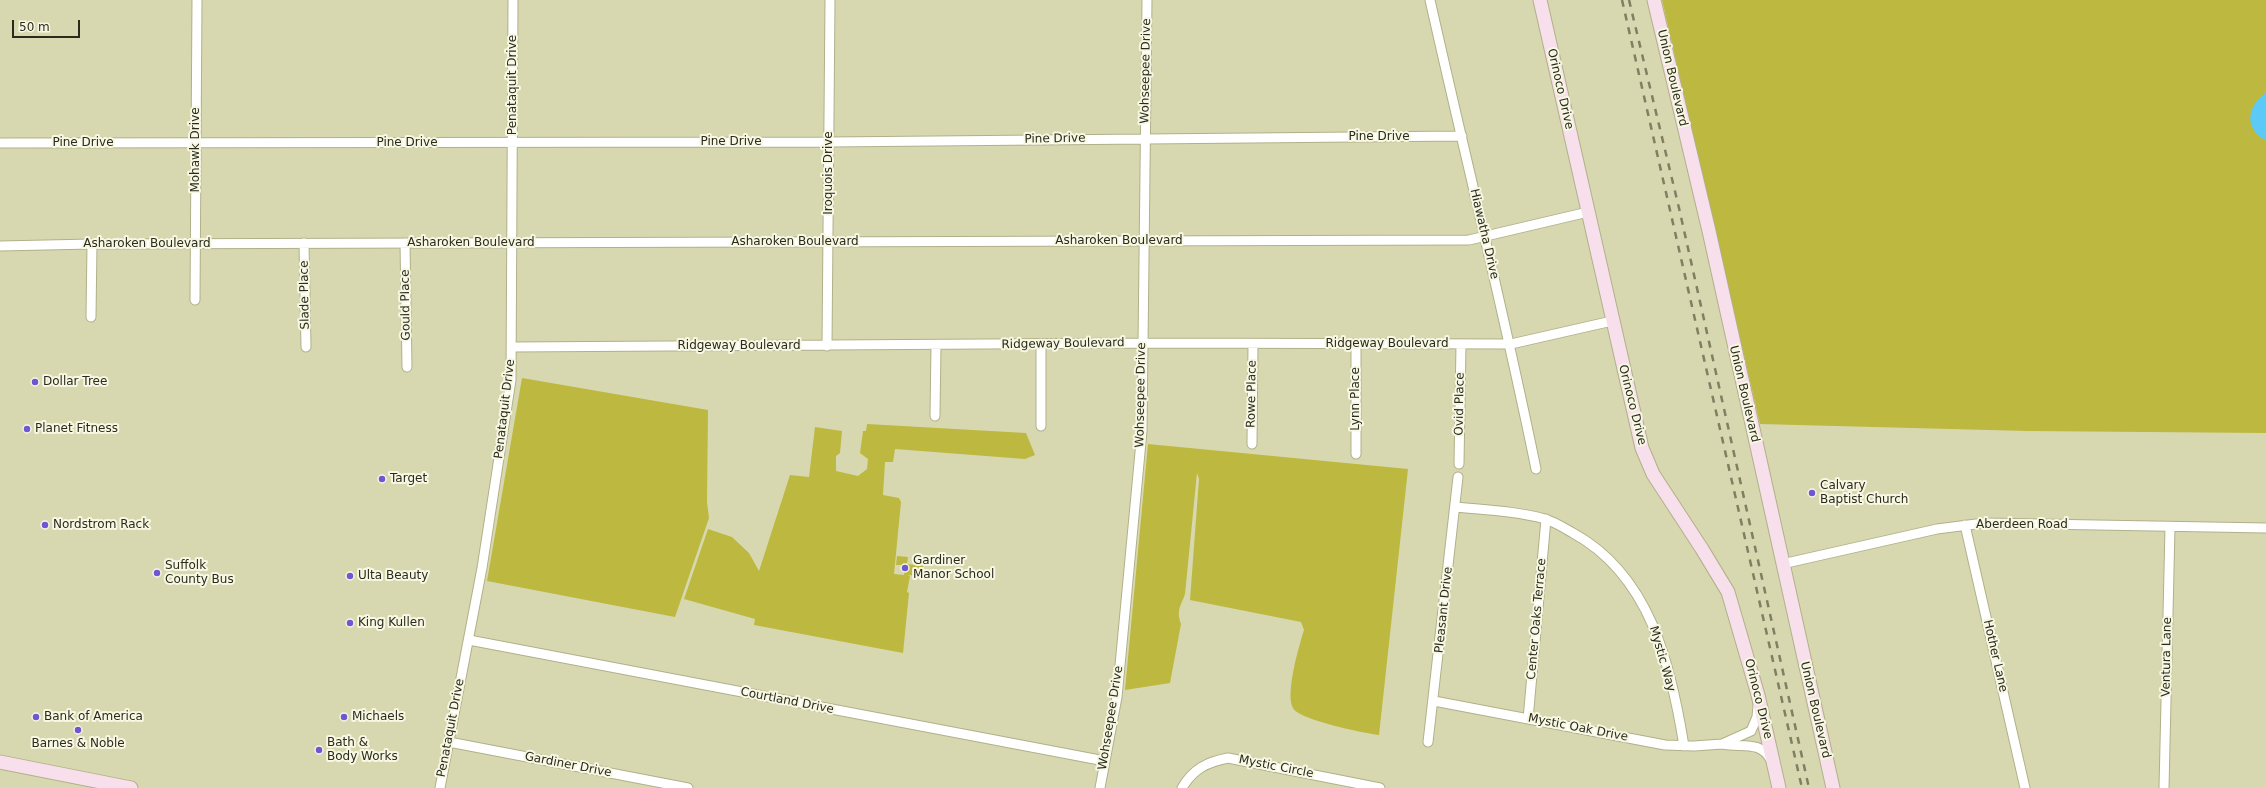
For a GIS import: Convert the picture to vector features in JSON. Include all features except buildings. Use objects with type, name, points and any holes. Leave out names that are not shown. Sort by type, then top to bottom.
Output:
[{"type":"street","name":"Mohawk Drive","points":[[196,300],[197,0]]},
{"type":"street","name":"Penataquit Drive","points":[[440,788],[482,568],[511,380],[513,0]]},
{"type":"street","name":"Iroquois Drive","points":[[827,346],[830,0]]},
{"type":"street","name":"Wohseepee Drive","points":[[1100,788],[1117,697],[1142,431],[1147,0]]},
{"type":"street","name":"Hiawatha Drive","points":[[1430,0],[1484,237],[1511,344],[1536,469]]},
{"type":"street","name":"Orinoco Drive","points":[[1540,0],[1642,448],[1653,474],[1728,592],[1744,641],[1779,788]]},
{"type":"street","name":"Union Boulevard","points":[[1654,0],[1709,234],[1833,788]]},
{"type":"street","name":"Pine Drive","points":[[0,143],[829,142],[1462,136]]},
{"type":"street","name":"Asharoken Boulevard","points":[[0,246],[304,243],[1469,240],[1588,212]]},
{"type":"street","name":"Slade Place","points":[[304,243],[306,347]]},
{"type":"street","name":"Gould Place","points":[[405,243],[407,367]]},
{"type":"street","points":[[91,317],[92,244]]},
{"type":"street","name":"Ridgeway Boulevard","points":[[512,347],[1041,345],[1143,343],[1511,344],[1612,321]]},
{"type":"street","name":"Rowe Place","points":[[1252,344],[1252,444]]},
{"type":"street","name":"Lynn Place","points":[[1356,344],[1356,454]]},
{"type":"street","name":"Ovid Place","points":[[1459,464],[1462,344]]},
{"type":"street","points":[[935,416],[936,345]]},
{"type":"street","points":[[1041,345],[1041,426]]},
{"type":"street","name":"Pleasant Drive","points":[[1428,742],[1434,701],[1458,477]]},
{"type":"street","name":"Mystic Way","points":[[1455,507],[1510,512],[1546,519],[1589,542],[1615,564],[1636,591],[1654,626],[1666,667],[1684,746]]},
{"type":"street","name":"Center Oaks Terrace","points":[[1528,718],[1546,519]]},
{"type":"street","name":"Aberdeen Road","points":[[1782,564],[1930,531],[1984,523],[2266,528]]},
{"type":"street","name":"Hother Lane","points":[[1965,525],[2025,788]]},
{"type":"street","name":"Ventura Lane","points":[[2164,788],[2170,527]]},
{"type":"street","name":"Courtland Drive","points":[[469,640],[1105,762]]},
{"type":"street","name":"Mystic Oak Drive","points":[[1722,744],[1751,732],[1754,728],[1757,718],[1758,695]]},
{"type":"street","name":"Mystic Oak Drive","points":[[1434,701],[1665,745],[1684,746],[1722,744],[1738,747],[1755,745],[1766,752],[1774,765]]},
{"type":"street","name":"Gardiner Drive","points":[[449,742],[688,788]]},
{"type":"street","name":"Mystic Circle","points":[[1182,788],[1197,768],[1211,761],[1228,758],[1380,788]]},
{"type":"street","points":[[0,762],[131,788]]},
{"type":"shaded area","points":[[1662,0],[2266,0],[2266,433],[2027,431],[1760,424]]},
{"type":"shaded area","points":[[522,378],[708,410],[707,502],[709,518],[675,617],[487,581]]},
{"type":"shaded area","points":[[867,424],[1026,433],[1035,455],[1025,459],[895,449],[893,462],[885,462],[883,495],[899,498],[901,502],[894,574],[904,575],[905,565],[896,565],[897,556],[908,557],[907,564],[923,566],[922,576],[907,575],[910,576],[907,592],[909,593],[903,653],[754,625],[755,619],[684,599],[708,529],[732,537],[749,553],[759,571],[790,475],[809,477],[815,427],[842,431],[840,453],[836,456],[836,471],[858,476],[867,469],[868,459],[860,453],[863,431],[866,431]]},
{"type":"shaded area","points":[[1148,444],[1408,469],[1379,735],[1347,729],[1319,721],[1298,713],[1293,708],[1291,701],[1292,681],[1304,630],[1301,622],[1190,600],[1199,479],[1197,473],[1185,594],[1179,612],[1181,624],[1170,683],[1125,690]]},
{"type":"water","points":[[2266,93],[2266,141],[2255,132],[2251,125],[2250,119],[2252,109],[2258,100]]},
{"type":"railway","points":[[1622,0],[1802,788]]},
{"type":"railway","points":[[1629,0],[1679,208],[1809,788]]},
{"type":"place","name":"Dollar Tree","points":[[35,382]]},
{"type":"place","name":"Planet Fitness","points":[[27,429]]},
{"type":"place","name":"Target","points":[[382,479]]},
{"type":"place","name":"Calvary Baptist Church","points":[[1812,493]]},
{"type":"place","name":"Nordstrom Rack","points":[[45,525]]},
{"type":"place","name":"Gardiner Manor School","points":[[905,568]]},
{"type":"place","name":"Suffolk County Bus","points":[[157,573]]},
{"type":"place","name":"Ulta Beauty","points":[[350,576]]},
{"type":"place","name":"King Kullen","points":[[350,623]]},
{"type":"place","name":"Bank of America","points":[[36,717]]},
{"type":"place","name":"Michaels","points":[[344,717]]},
{"type":"place","name":"Barnes & Noble","points":[[78,730]]},
{"type":"place","name":"Bath & Body Works","points":[[319,750]]}]
